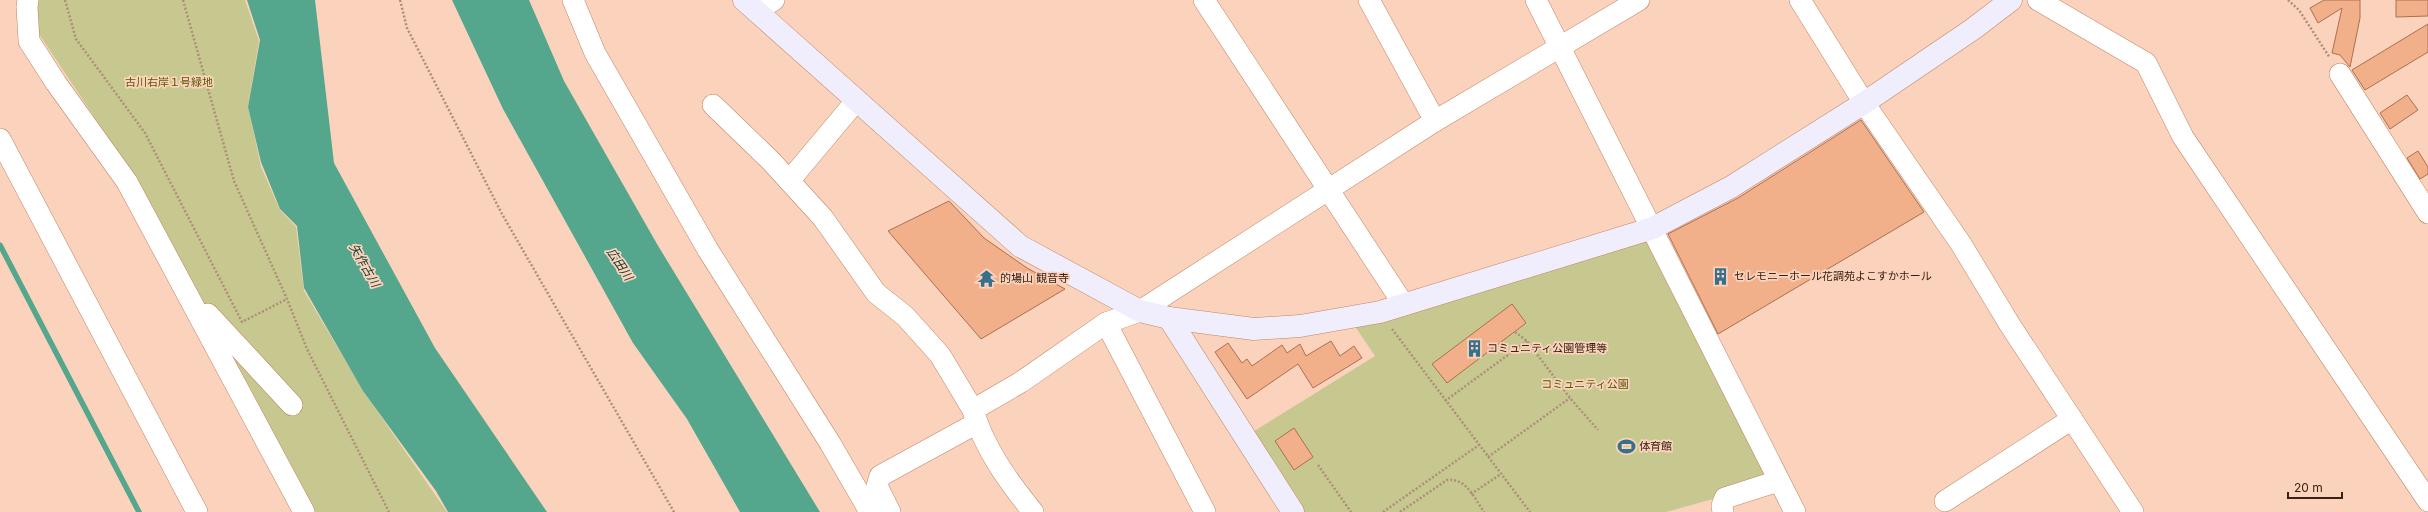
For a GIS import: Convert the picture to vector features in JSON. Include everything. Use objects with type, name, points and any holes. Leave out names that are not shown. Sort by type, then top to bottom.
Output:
[{"type":"street","points":[[28,0],[29,41],[56,83],[126,182],[188,293],[304,512]]},
{"type":"street","points":[[573,0],[595,53],[708,250],[830,443],[870,512]]},
{"type":"street","points":[[1204,0],[1404,305]]},
{"type":"street","points":[[1369,0],[1435,120]]},
{"type":"street","points":[[1536,0],[1795,512]]},
{"type":"street","points":[[890,512],[877,486],[880,476],[975,416],[1106,323],[1140,311],[1330,190],[1435,120],[1639,0]]},
{"type":"street","points":[[1800,0],[1864,103],[1961,244],[2010,325],[2133,512]]},
{"type":"street","points":[[758,4],[856,101],[1020,246],[1140,311],[1169,318],[1254,329],[1300,326],[1380,312],[1652,228],[1731,187],[1864,103],[1973,29],[2011,0]]},
{"type":"street","points":[[2038,0],[2146,63],[2183,137],[2428,501]]},
{"type":"street","points":[[2340,74],[2428,213]]},
{"type":"street","points":[[789,181],[856,101]]},
{"type":"street","points":[[713,105],[789,181],[823,218],[876,293],[905,316],[940,355],[975,416],[1004,476],[1032,512]]},
{"type":"street","points":[[0,139],[196,512]]},
{"type":"street","points":[[188,293],[292,405]]},
{"type":"street","points":[[1169,318],[1292,512]]},
{"type":"street","points":[[1106,323],[1204,512]]},
{"type":"street","points":[[1945,501],[2072,419]]},
{"type":"street","points":[[1723,512],[1722,506],[1725,498],[1778,481]]},
{"type":"street","points":[[2422,512],[2428,508]]},
{"type":"path","points":[[65,0],[76,39],[146,133],[242,322],[287,299]]},
{"type":"path","points":[[183,0],[234,181],[287,299],[307,349],[389,512]]},
{"type":"path","points":[[400,0],[407,28],[502,214],[674,512]]},
{"type":"path","points":[[2288,0],[2300,10],[2340,74]]},
{"type":"path","points":[[1380,312],[1444,401],[1530,512]]},
{"type":"path","points":[[1516,332],[1527,342],[1570,398],[1598,430]]},
{"type":"path","points":[[1444,401],[1527,342]]},
{"type":"path","points":[[1488,458],[1570,398]]},
{"type":"path","points":[[1382,512],[1478,445]]},
{"type":"path","points":[[1318,465],[1350,512]]},
{"type":"path","points":[[1471,494],[1501,474]]},
{"type":"path","points":[[1400,512],[1447,480],[1457,479],[1463,482],[1484,512]]},
{"type":"green space","name":"古川右岸１号緑地","points":[[32,0],[245,0],[259,41],[248,106],[261,167],[280,210],[296,227],[304,291],[364,392],[447,512],[313,512],[113,145],[37,31]]},
{"type":"green space","name":"コミュニティ公園","points":[[1653,228],[1778,481],[1666,512],[1298,512],[1243,438],[1375,356],[1350,319]]},
{"type":"water","name":"矢作古川","points":[[247,0],[315,0],[334,163],[435,348],[547,512],[448,512],[436,491],[363,391],[304,288],[297,226],[280,209],[261,162],[248,107],[260,40]]},
{"type":"water","name":"広田川","points":[[452,0],[529,0],[564,81],[657,244],[820,512],[740,512],[687,419],[633,343],[503,109]]},
{"type":"building","points":[[2324,0],[2360,0],[2360,18],[2350,67],[2340,55],[2332,53],[2342,8],[2318,23],[2310,8]]},
{"type":"building","points":[[2396,0],[2428,0],[2428,16],[2396,17]]},
{"type":"building","points":[[2428,24],[2428,52],[2365,90],[2352,70]]},
{"type":"building","points":[[2407,95],[2418,110],[2390,129],[2380,113]]},
{"type":"building","name":"セレモニーホール花調苑よこすかホール","points":[[1861,120],[1924,212],[1718,334],[1668,234],[1738,198]]},
{"type":"building","points":[[2418,151],[2428,167],[2428,174],[2420,179],[2407,158]]},
{"type":"building","name":"的場山 観音寺","points":[[949,201],[984,238],[1027,268],[1065,289],[981,339],[888,231]]},
{"type":"building","name":"コミュニティ公園管理等","points":[[1512,304],[1526,323],[1447,383],[1432,364]]},
{"type":"building","points":[[1331,341],[1340,356],[1354,346],[1362,358],[1313,388],[1298,364],[1247,399],[1215,352],[1228,343],[1242,363],[1247,359],[1252,366],[1282,345],[1287,353],[1300,344],[1306,356]]},
{"type":"building","points":[[1294,428],[1313,457],[1294,470],[1275,441]]},
{"type":"waterway","points":[[0,245],[139,512]]},
{"type":"place","name":"セレモニーホール花調苑よこすかホール","points":[[1721,276]]},
{"type":"place","name":"的場山 観音寺","points":[[987,278]]},
{"type":"place","name":"コミュニティ公園管理等","points":[[1474,348]]},
{"type":"place","name":"体育館","points":[[1626,446]]}]
